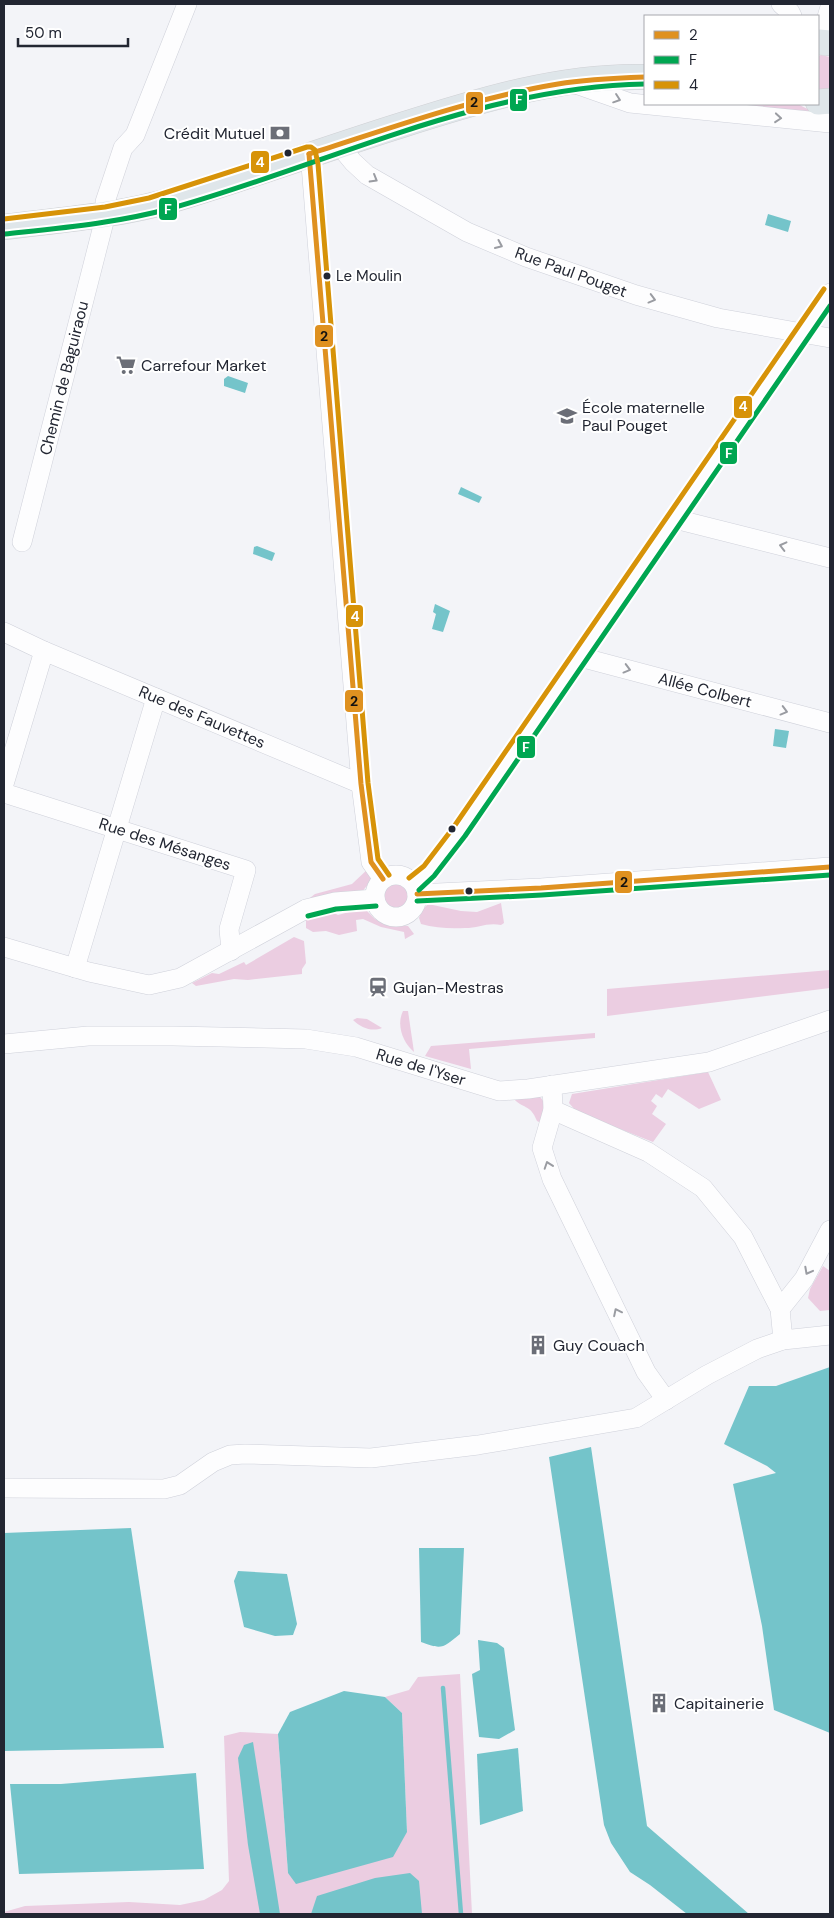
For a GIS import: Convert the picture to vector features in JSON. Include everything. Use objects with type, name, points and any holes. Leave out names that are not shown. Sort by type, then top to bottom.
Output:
[{"type":"main road","points":[[4,227],[106,214],[171,200],[309,154],[513,92],[594,79],[644,77]]},
{"type":"street","name":"Chemin de Baguiraou","points":[[22,542],[106,214],[105,202],[123,148],[135,135],[187,4]]},
{"type":"street","points":[[780,4],[792,15]]},
{"type":"street","points":[[824,42],[824,24],[830,7]]},
{"type":"street","points":[[571,82],[630,103],[644,104]]},
{"type":"street","points":[[650,105],[830,123]]},
{"type":"street","name":"Rue Paul Pouget","points":[[339,145],[367,175],[467,232],[526,257],[636,295],[718,318],[830,338]]},
{"type":"street","points":[[309,154],[360,784],[372,862],[383,879]]},
{"type":"street","points":[[830,293],[460,832],[415,889],[415,906],[412,911],[395,918],[380,910],[375,899],[376,888],[383,879],[389,876],[403,876],[415,889],[541,888],[830,862]]},
{"type":"street","points":[[675,519],[830,558]]},
{"type":"street","name":"Rue des Fauvettes","points":[[4,632],[44,651],[360,784]]},
{"type":"street","points":[[4,784],[44,651]]},
{"type":"street","name":"Allée Colbert","points":[[580,657],[830,723]]},
{"type":"street","points":[[75,968],[156,698]]},
{"type":"street","name":"Rue des Mésanges","points":[[4,793],[246,870],[229,929],[231,951]]},
{"type":"street","points":[[4,947],[75,968],[149,985],[180,978],[306,909],[335,902],[375,899]]},
{"type":"street","name":"Rue de l'Yser","points":[[4,1044],[88,1036],[299,1039],[356,1047],[499,1091],[552,1086],[709,1062],[830,1020]]},
{"type":"street","points":[[552,1086],[553,1110],[542,1148],[552,1179],[646,1372],[666,1400]]},
{"type":"street","points":[[553,1110],[648,1152],[703,1188],[742,1237],[780,1309],[783,1340]]},
{"type":"street","points":[[780,1309],[804,1279],[830,1230]]},
{"type":"street","points":[[4,1488],[164,1489],[180,1485],[213,1462],[230,1455],[371,1458],[468,1446],[636,1418],[707,1375],[757,1348],[783,1340],[830,1335]]},
{"type":"shaded area","points":[[819,56],[830,57],[830,89],[819,90]]},
{"type":"shaded area","points":[[726,105],[800,105],[814,111],[830,112],[830,116]]},
{"type":"shaded area","points":[[369,868],[372,876],[370,882],[361,893],[306,901],[315,894],[352,884]]},
{"type":"shaded area","points":[[396,883],[405,887],[409,896],[405,905],[396,909],[387,905],[383,896],[387,887]]},
{"type":"shaded area","points":[[501,903],[504,923],[501,925],[443,928],[421,924],[419,918],[422,910],[428,904],[461,911],[477,912]]},
{"type":"shaded area","points":[[364,908],[375,919],[384,924],[408,926],[414,934],[405,939],[404,932],[381,927],[363,919],[356,920],[357,931],[339,935],[326,931],[313,932],[306,928],[306,919],[326,909],[338,915]]},
{"type":"shaded area","points":[[294,937],[304,941],[306,963],[302,969],[302,974],[248,980],[234,979],[196,986],[192,983],[212,973],[219,974],[244,962],[246,965]]},
{"type":"shaded area","points":[[830,970],[830,988],[607,1016],[607,989]]},
{"type":"shaded area","points":[[403,1011],[408,1011],[414,1052],[407,1044],[402,1033],[400,1022]]},
{"type":"shaded area","points":[[357,1018],[367,1019],[382,1028],[374,1030],[363,1027],[353,1020]]},
{"type":"shaded area","points":[[595,1033],[595,1038],[469,1049],[471,1069],[425,1056],[431,1046]]},
{"type":"shaded area","points":[[708,1072],[721,1100],[699,1109],[668,1089],[662,1098],[656,1094],[651,1101],[657,1106],[652,1114],[666,1124],[653,1142],[577,1112],[569,1103],[572,1094]]},
{"type":"shaded area","points":[[539,1096],[544,1102],[541,1123],[537,1121],[532,1111],[512,1097]]},
{"type":"shaded area","points":[[823,1266],[830,1271],[830,1310],[820,1311],[808,1298],[810,1289]]},
{"type":"shaded area","points":[[460,1674],[472,1914],[4,1914],[4,1912],[25,1906],[129,1902],[180,1905],[204,1900],[222,1890],[229,1881],[224,1736],[240,1732],[278,1734],[288,1873],[407,1832],[402,1713],[385,1697],[409,1690],[418,1677]]},
{"type":"water","points":[[768,214],[791,221],[788,232],[765,225]]},
{"type":"water","points":[[228,376],[248,383],[245,393],[224,386],[224,379]]},
{"type":"water","points":[[461,487],[482,497],[479,503],[458,494]]},
{"type":"water","points":[[257,546],[275,553],[272,561],[253,554],[254,547]]},
{"type":"water","points":[[435,604],[450,611],[443,632],[432,629],[436,614],[433,612]]},
{"type":"water","points":[[775,729],[789,731],[786,748],[773,746]]},
{"type":"water","points":[[830,1367],[830,1733],[774,1710],[762,1626],[733,1484],[776,1473],[767,1466],[724,1444],[749,1386],[776,1386]]},
{"type":"water","points":[[591,1447],[647,1826],[749,1914],[687,1914],[630,1872],[611,1843],[604,1825],[549,1457]]},
{"type":"water","points":[[131,1528],[164,1748],[4,1751],[4,1533]]},
{"type":"water","points":[[419,1548],[464,1548],[460,1634],[446,1645],[438,1647],[421,1642]]},
{"type":"water","points":[[238,1571],[287,1574],[297,1624],[293,1635],[275,1636],[244,1627],[234,1581]]},
{"type":"water","points":[[478,1640],[497,1643],[504,1648],[515,1730],[499,1739],[479,1737],[472,1674],[480,1670]]},
{"type":"water","points":[[344,1691],[385,1697],[402,1713],[407,1832],[393,1857],[296,1884],[288,1873],[278,1734],[290,1712]]},
{"type":"water","points":[[253,1742],[280,1914],[260,1914],[248,1845],[238,1758],[244,1745]]},
{"type":"water","points":[[518,1748],[523,1811],[480,1825],[477,1754]]},
{"type":"water","points":[[196,1773],[204,1869],[19,1874],[10,1784],[61,1784]]},
{"type":"water","points":[[410,1873],[419,1881],[422,1914],[311,1914],[317,1896],[375,1878]]},
{"type":"waterway","points":[[443,1688],[461,1914]]},
{"type":"transit line","name":"2","points":[[309,154],[463,105],[495,97],[580,81],[644,77]]},
{"type":"transit line","name":"F","points":[[5,234],[110,221],[172,208],[406,131],[464,113],[524,98],[584,88],[644,84]]},
{"type":"transit line","name":"4","points":[[4,219],[105,207],[149,198],[307,147],[315,150],[318,164],[368,783],[378,859],[389,875]]},
{"type":"transit line","name":"2","points":[[309,154],[361,784],[371,862],[383,879]]},
{"type":"transit line","name":"4","points":[[409,878],[424,866],[453,828],[824,289]]},
{"type":"transit line","name":"F","points":[[419,890],[434,876],[465,836],[830,306]]},
{"type":"transit line","name":"2","points":[[417,894],[541,888],[830,867]]},
{"type":"transit line","name":"F","points":[[417,901],[542,895],[830,875]]},
{"type":"transit line","name":"F","points":[[308,916],[336,909],[376,906]]},
{"type":"place","name":"Crédit Mutuel","points":[[280,133]]},
{"type":"place","name":"Le Moulin","points":[[327,276]]},
{"type":"place","name":"Carrefour Market","points":[[126,365]]},
{"type":"place","name":"École maternelle Paul Pouget","points":[[567,416]]},
{"type":"place","name":"Gujan-Mestras","points":[[378,987]]},
{"type":"place","name":"Guy Couach","points":[[538,1345]]},
{"type":"place","name":"Capitainerie","points":[[659,1703]]}]
